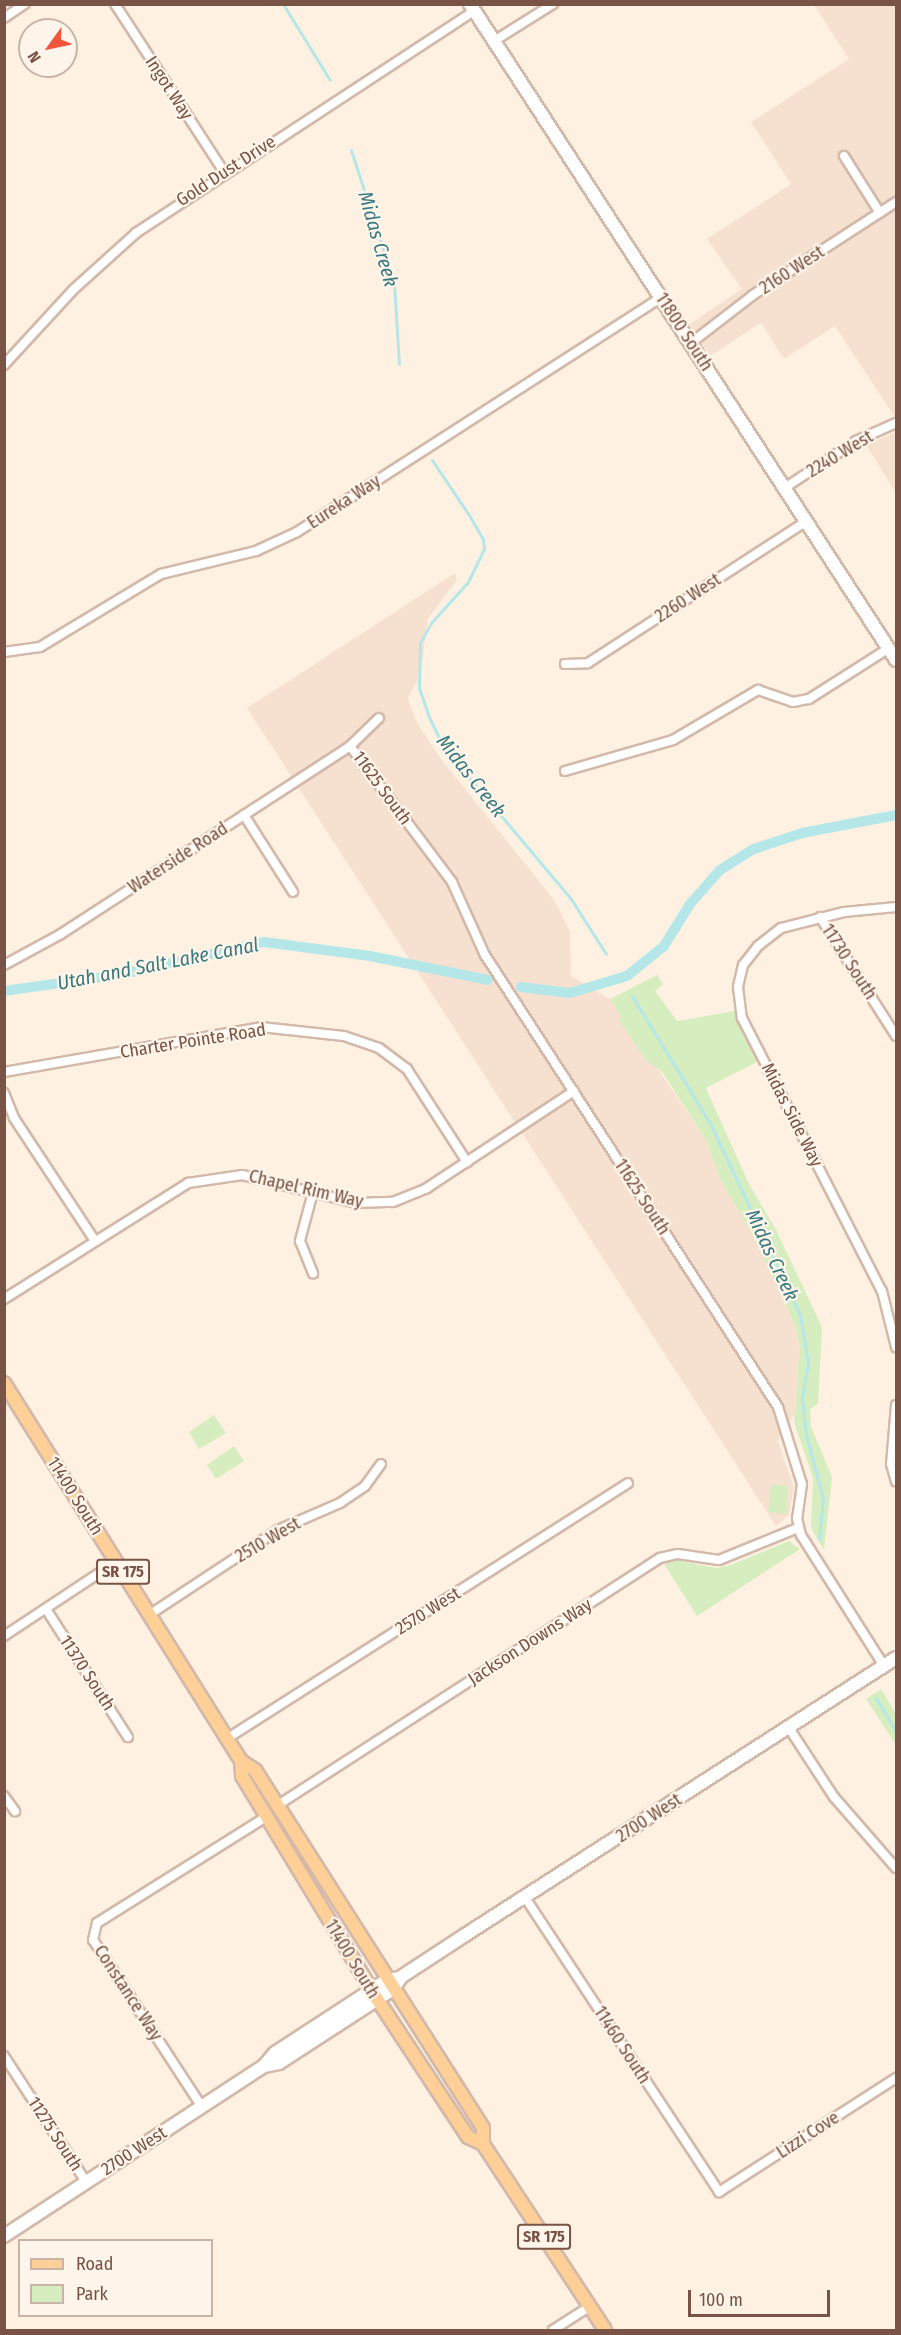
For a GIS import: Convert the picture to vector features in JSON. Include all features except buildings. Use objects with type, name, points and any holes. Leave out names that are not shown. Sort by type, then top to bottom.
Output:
[{"type":"main road","name":"11800 South","points":[[472,8],[897,660]]},
{"type":"main road","name":"11400 South","points":[[4,1383],[228,1738],[241,1761],[242,1776],[374,1995],[468,2137],[483,2144],[605,2331]]},
{"type":"main road","name":"2700 West","points":[[4,2236],[264,2066],[275,2053],[374,1995],[526,1899],[897,1658]]},
{"type":"main road","name":"11400 South","points":[[241,1761],[255,1770],[483,2128],[483,2144]]},
{"type":"street","points":[[4,18],[25,4]]},
{"type":"street","name":"Ingot Way","points":[[115,4],[224,172]]},
{"type":"street","points":[[494,41],[553,4]]},
{"type":"street","name":"Gold Dust Drive","points":[[4,365],[106,258],[170,207],[472,8]]},
{"type":"street","points":[[844,156],[880,213]]},
{"type":"street","name":"2160 West","points":[[691,343],[753,295],[897,202]]},
{"type":"street","name":"Eureka Way","points":[[4,652],[39,647],[161,574],[256,550],[297,532],[661,297]]},
{"type":"street","name":"2240 West","points":[[786,487],[856,441],[897,423]]},
{"type":"street","name":"2260 West","points":[[565,664],[588,663],[807,521]]},
{"type":"street","points":[[565,771],[673,740],[758,690],[793,702],[809,699],[889,648]]},
{"type":"street","name":"Waterside Road","points":[[4,965],[61,934],[350,746],[380,718]]},
{"type":"street","name":"11625 South","points":[[350,746],[452,882],[479,945],[778,1407],[802,1484],[798,1528]]},
{"type":"street","points":[[244,815],[293,892]]},
{"type":"street","name":"Midas Side Way","points":[[897,907],[820,917],[781,928],[758,946],[743,965],[738,987],[742,1018],[882,1291],[897,1347]]},
{"type":"street","name":"11730 South","points":[[820,917],[897,1036]]},
{"type":"street","name":"Charter Pointe Road","points":[[4,1072],[261,1027],[344,1036],[379,1048],[407,1069],[467,1162]]},
{"type":"street","name":"Chapel Rim Way","points":[[4,1299],[179,1187],[208,1177],[253,1176],[366,1204],[393,1202],[419,1193],[574,1091]]},
{"type":"street","points":[[4,1093],[14,1118],[95,1241]]},
{"type":"street","points":[[313,1192],[300,1241],[313,1273]]},
{"type":"street","points":[[897,1405],[891,1464],[897,1481]]},
{"type":"street","name":"2510 West","points":[[149,1615],[278,1530],[340,1503],[365,1486],[381,1464]]},
{"type":"street","name":"2570 West","points":[[228,1738],[628,1483]]},
{"type":"street","points":[[798,1528],[884,1666]]},
{"type":"street","name":"Jackson Downs Way","points":[[278,1805],[660,1558],[678,1554],[719,1560],[798,1528]]},
{"type":"street","points":[[4,1636],[116,1562]]},
{"type":"street","name":"11370 South","points":[[45,1609],[128,1737]]},
{"type":"street","points":[[789,1728],[834,1797],[897,1868]]},
{"type":"street","points":[[4,1796],[15,1811]]},
{"type":"street","name":"Constance Way","points":[[202,2107],[93,1940],[97,1923],[266,1817]]},
{"type":"street","name":"11460 South","points":[[526,1899],[718,2192]]},
{"type":"street","name":"11275 South","points":[[4,2056],[86,2182]]},
{"type":"street","name":"Lizzi Cove","points":[[718,2192],[897,2078]]},
{"type":"street","points":[[553,2331],[589,2307]]},
{"type":"shaded area","points":[[814,5],[896,5],[896,419],[835,326],[784,359],[761,323],[710,356],[690,324],[742,289],[707,239],[791,184],[751,122],[849,59]]},
{"type":"shaded area","points":[[896,432],[896,493],[866,445]]},
{"type":"shaded area","points":[[455,573],[457,580],[428,619],[420,675],[408,698],[416,721],[441,759],[555,901],[570,932],[571,976],[610,999],[705,1138],[721,1181],[755,1239],[794,1323],[800,1346],[795,1414],[778,1441],[794,1488],[789,1515],[776,1526],[247,708]]},
{"type":"green space","points":[[657,975],[663,984],[655,991],[677,1021],[735,1011],[757,1062],[706,1088],[749,1184],[775,1228],[822,1327],[818,1404],[810,1409],[811,1427],[832,1477],[824,1550],[811,1528],[813,1478],[794,1422],[800,1346],[794,1323],[755,1239],[721,1181],[705,1138],[662,1072],[645,1059],[617,1017],[623,1020],[610,999]]},
{"type":"green space","points":[[214,1415],[226,1433],[199,1449],[189,1432]]},
{"type":"green space","points":[[234,1446],[244,1461],[216,1479],[207,1465]]},
{"type":"green space","points":[[771,1484],[788,1486],[786,1514],[768,1512]]},
{"type":"green space","points":[[789,1541],[800,1549],[697,1616],[664,1564],[676,1560],[716,1568],[731,1565]]},
{"type":"green space","points":[[881,1689],[896,1714],[896,1745],[866,1699]]},
{"type":"waterway","name":"Midas Creek","points":[[283,4],[330,80]]},
{"type":"waterway","name":"Midas Creek","points":[[351,150],[394,283],[399,364]]},
{"type":"waterway","name":"Midas Creek","points":[[432,460],[469,515],[483,539],[484,549],[468,582],[431,623],[420,643],[419,688],[429,717],[444,748],[571,899],[606,954]]},
{"type":"waterway","name":"Utah and Salt Lake Canal","points":[[521,987],[570,993],[627,976],[664,946],[690,904],[720,870],[754,849],[802,833],[896,815]]},
{"type":"waterway","name":"Utah and Salt Lake Canal","points":[[4,991],[123,974],[264,942],[370,956],[488,980]]},
{"type":"waterway","name":"Midas Creek","points":[[632,996],[711,1125],[800,1315],[808,1363],[802,1398],[806,1434],[823,1499],[819,1539]]},
{"type":"waterway","name":"Midas Creek","points":[[876,1698],[896,1731]]}]
